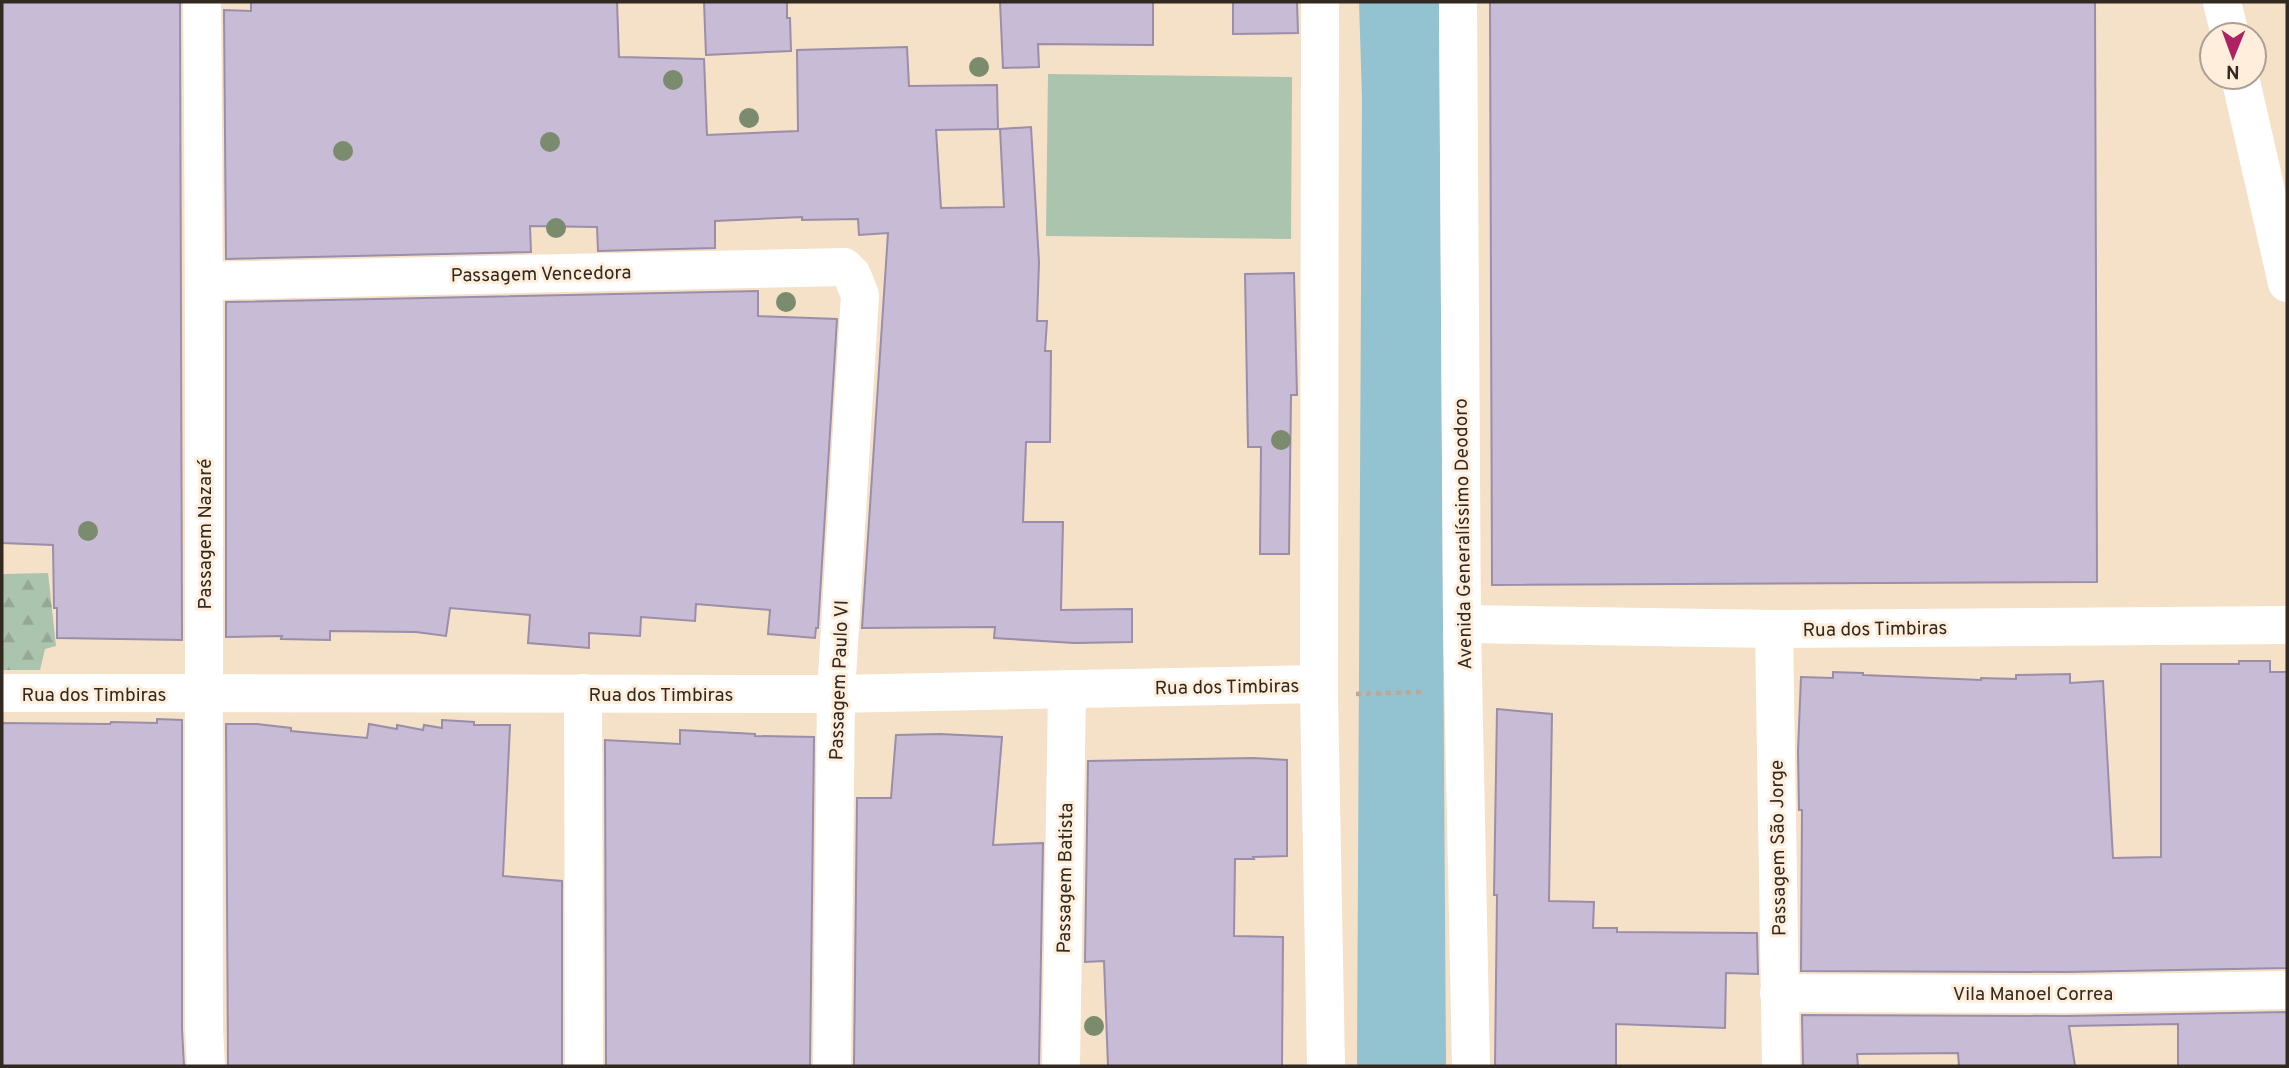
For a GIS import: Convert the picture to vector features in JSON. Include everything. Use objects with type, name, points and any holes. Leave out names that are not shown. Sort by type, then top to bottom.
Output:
[{"type":"street","name":"Passagem Nazaré","points":[[201,2],[205,281],[203,695],[206,1066]]},
{"type":"street","points":[[1320,2],[1319,689],[1326,1066]]},
{"type":"street","name":"Avenida Generalíssimo Deodoro","points":[[1458,2],[1462,624],[1471,1066]]},
{"type":"street","points":[[2222,2],[2227,21]]},
{"type":"street","points":[[2243,91],[2287,283]]},
{"type":"street","name":"Passagem Vencedora","points":[[205,281],[844,267],[852,275],[860,295]]},
{"type":"street","name":"Passagem Paulo VI","points":[[832,1066],[836,694],[860,295]]},
{"type":"street","name":"Rua dos Timbiras","points":[[1462,624],[1774,629],[2287,625]]},
{"type":"street","name":"Passagem São Jorge","points":[[1774,629],[1781,1066]]},
{"type":"street","name":"Rua dos Timbiras","points":[[2,693],[836,694],[1067,689],[1319,689]]},
{"type":"street","name":"Passagem Batista","points":[[1061,1066],[1067,689]]},
{"type":"street","points":[[583,693],[584,1066]]},
{"type":"street","name":"Vila Manoel Correa","points":[[1779,993],[2066,994],[2287,990]]},
{"type":"path","points":[[1319,689],[1464,691]]},
{"type":"green space","points":[[1048,74],[1292,77],[1291,239],[1046,236]]},
{"type":"green space","points":[[48,573],[56,646],[45,649],[40,670],[2,670],[2,574]]},
{"type":"water","points":[[1359,2],[1439,2],[1446,1066],[1357,1066],[1362,98]]},
{"type":"building","points":[[2,2],[180,2],[182,640],[57,638],[53,545],[2,543]]},
{"type":"building","points":[[251,2],[617,2],[619,57],[704,59],[707,135],[798,131],[797,50],[907,47],[909,86],[997,85],[998,129],[936,130],[941,208],[1004,207],[1000,129],[1031,127],[1039,262],[1037,321],[1047,321],[1045,351],[1051,351],[1050,442],[1026,442],[1023,522],[1063,522],[1061,610],[1132,609],[1132,642],[1074,643],[994,638],[995,627],[862,628],[888,233],[859,235],[858,219],[802,220],[802,217],[715,221],[715,248],[598,251],[597,227],[530,226],[531,252],[226,259],[224,10],[251,11]]},
{"type":"building","points":[[704,2],[787,2],[791,51],[706,55]]},
{"type":"building","points":[[1000,2],[1153,2],[1153,45],[1038,44],[1039,67],[1003,68]]},
{"type":"building","points":[[1233,2],[1297,2],[1298,33],[1233,34]]},
{"type":"building","points":[[1490,2],[2095,2],[2097,582],[1492,585]]},
{"type":"building","points":[[1294,273],[1297,395],[1291,395],[1289,554],[1260,554],[1261,447],[1248,447],[1245,274]]},
{"type":"building","points":[[758,291],[758,316],[837,319],[818,628],[815,638],[768,634],[770,610],[696,604],[695,621],[641,617],[640,636],[589,633],[589,648],[528,643],[530,615],[450,608],[446,636],[416,632],[330,631],[330,640],[281,639],[282,636],[226,637],[226,302]]},
{"type":"building","points":[[2239,661],[2270,661],[2270,672],[2287,672],[2287,968],[2066,972],[1801,971],[1802,810],[1799,810],[1798,751],[1801,677],[1833,678],[1833,672],[1981,680],[2016,679],[2016,675],[2070,674],[2070,683],[2103,681],[2113,858],[2161,857],[2161,664],[2239,664]]},
{"type":"building","points":[[1497,709],[1552,714],[1549,901],[1594,902],[1593,928],[1617,928],[1617,932],[1757,933],[1758,974],[1726,973],[1725,1028],[1616,1024],[1616,1066],[1495,1066]]},
{"type":"building","points":[[157,719],[182,720],[184,1066],[2,1066],[2,723],[157,723]]},
{"type":"building","points":[[442,720],[474,722],[474,725],[510,725],[503,876],[562,881],[562,1066],[228,1066],[226,724],[257,724],[291,728],[291,731],[367,738],[369,724],[423,730],[424,725],[442,728]]},
{"type":"building","points":[[680,730],[814,737],[810,1066],[606,1066],[605,740],[680,744]]},
{"type":"building","points":[[896,735],[1002,737],[993,845],[1043,843],[1039,1066],[854,1066],[857,798],[891,798]]},
{"type":"building","points":[[1253,758],[1287,760],[1287,856],[1235,859],[1234,936],[1283,937],[1282,1066],[1108,1066],[1104,961],[1085,962],[1088,761]]},
{"type":"building","points":[[2287,1012],[2287,1066],[2178,1066],[2178,1024],[2069,1026],[2075,1066],[1959,1066],[1958,1053],[1857,1054],[1858,1066],[1803,1066],[1802,1015],[2066,1016]]}]
